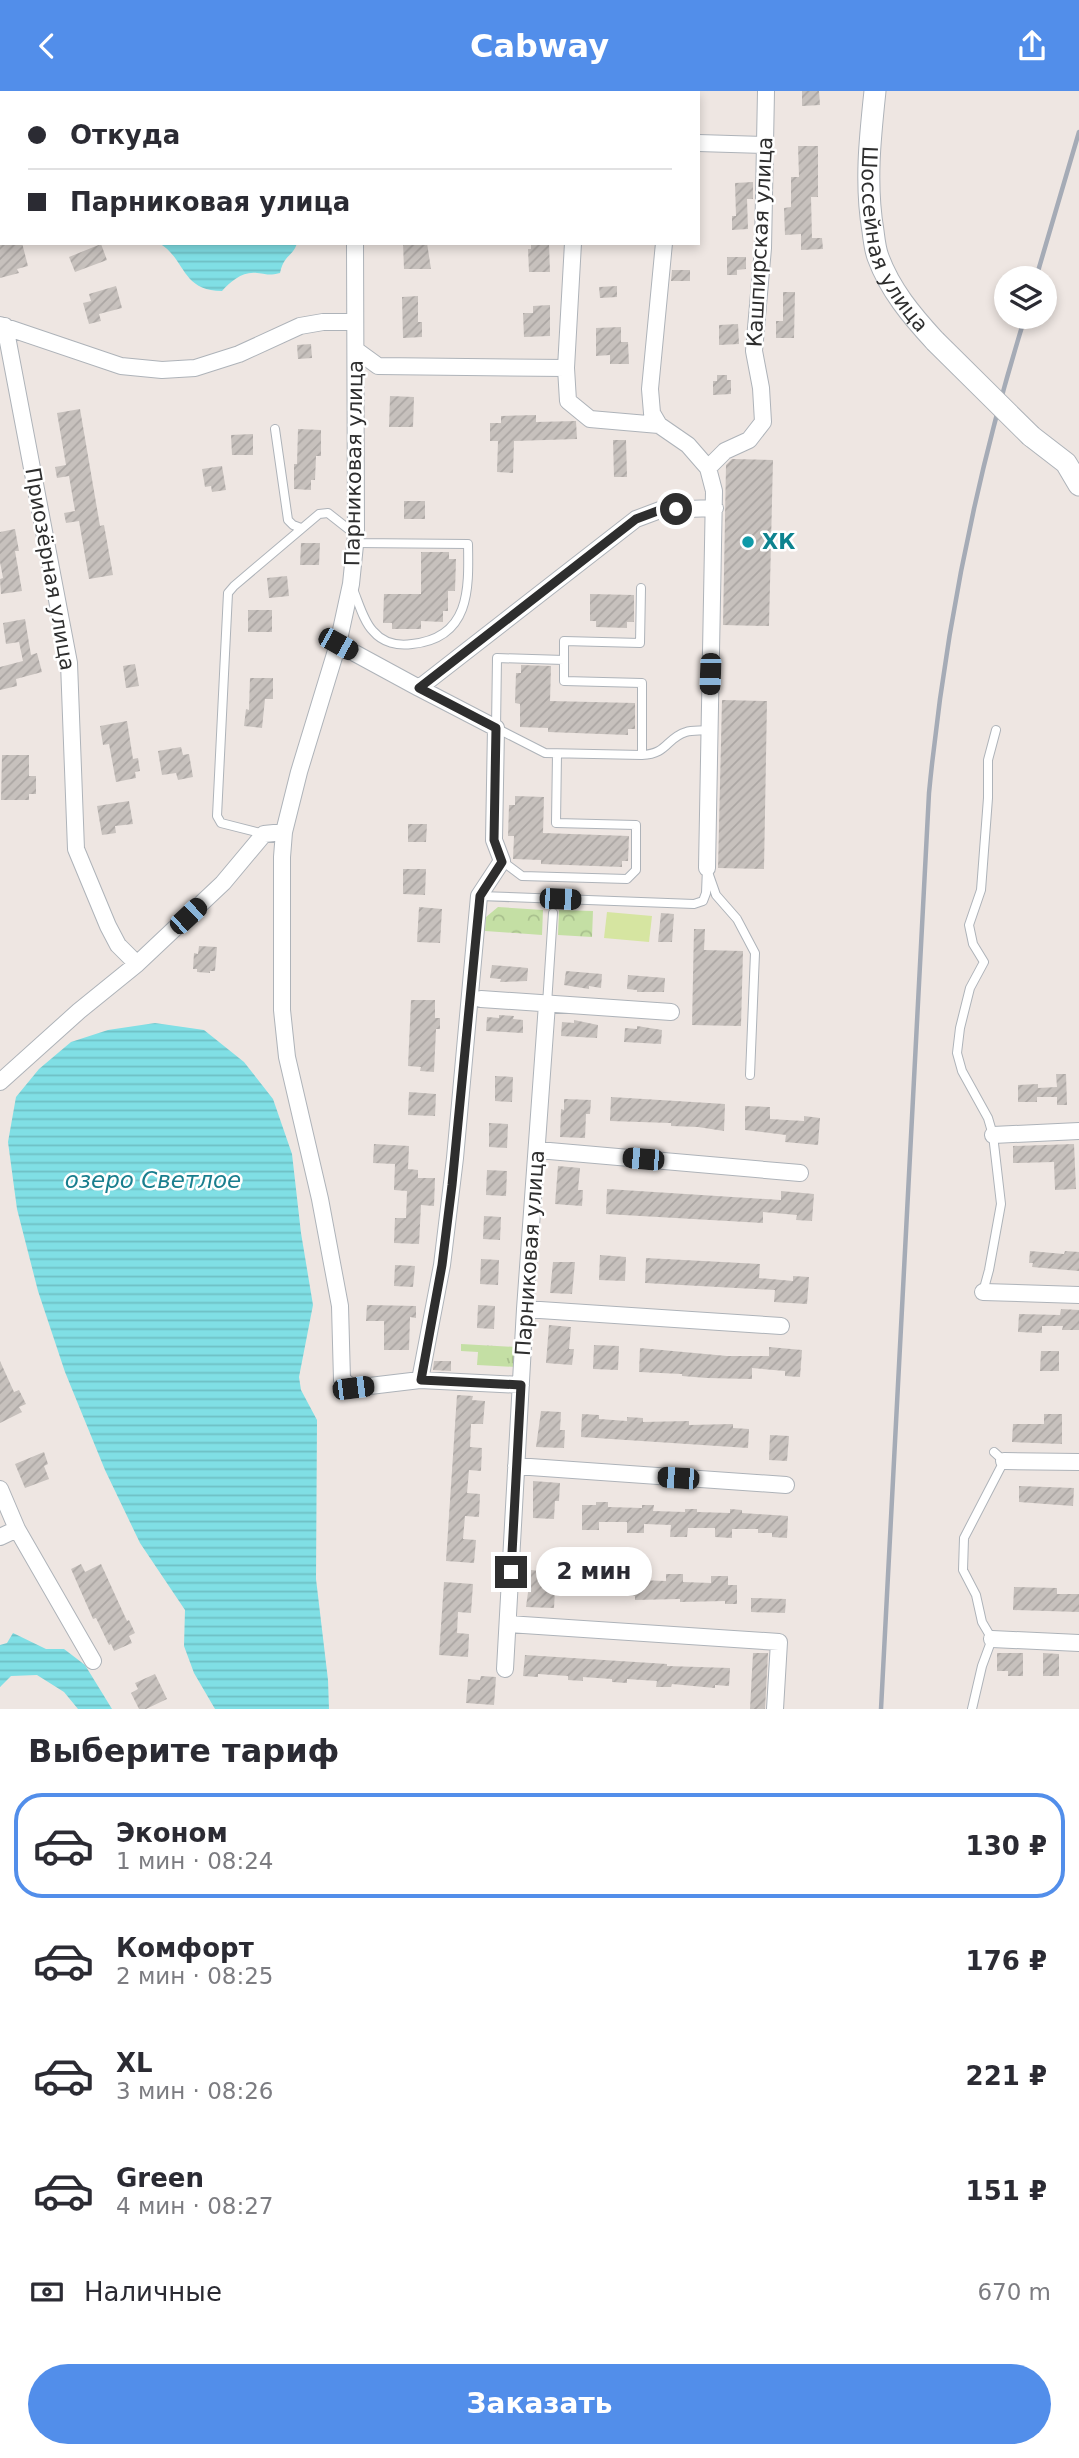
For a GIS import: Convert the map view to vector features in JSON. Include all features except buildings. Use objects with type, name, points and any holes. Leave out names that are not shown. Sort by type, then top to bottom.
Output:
[{"type":"main road","name":"Шоссейная улица","points":[[875,91],[868,151],[870,212],[877,255],[891,286],[909,313],[935,341],[1031,436],[1066,463],[1079,485]]},
{"type":"street","name":"Кашпирская улица","points":[[708,468],[725,450],[749,440],[762,422],[761,388],[754,351],[762,248],[766,91]]},
{"type":"street","points":[[700,143],[765,145]]},
{"type":"street","name":"Парниковая улица","points":[[355,245],[356,539],[351,584],[338,644],[299,772],[284,832],[282,1010],[287,1056],[320,1199],[340,1306],[342,1380],[353,1388],[421,1380]]},
{"type":"street","points":[[573,245],[566,368],[568,401],[590,419],[659,425]]},
{"type":"street","points":[[664,245],[650,389],[652,413],[659,425],[688,445],[708,468],[714,491],[706,868]]},
{"type":"street","points":[[2,325],[121,366],[162,370],[195,368],[239,353],[300,325],[354,322]]},
{"type":"street","name":"Приозёрная улица","points":[[2,325],[69,663],[76,849],[107,926],[118,945],[137,964]]},
{"type":"street","points":[[356,349],[378,366],[566,368]]},
{"type":"street","points":[[419,688],[636,519],[660,510],[715,507]]},
{"type":"street","points":[[338,644],[496,728],[494,840],[502,862],[480,896],[452,1185],[442,1265],[421,1380],[521,1385]]},
{"type":"street","points":[[1,1077],[137,964],[223,883],[264,834],[284,832]]},
{"type":"street","points":[[481,999],[671,1012]]},
{"type":"street","name":"Парниковая улица","points":[[505,1669],[525,1309],[547,1004]]},
{"type":"street","points":[[993,1135],[1079,1131]]},
{"type":"street","points":[[538,1150],[800,1173]]},
{"type":"street","points":[[983,1291],[1079,1295]]},
{"type":"street","points":[[525,1309],[781,1326]]},
{"type":"street","points":[[999,1456],[1079,1462]]},
{"type":"street","points":[[516,1467],[786,1485]]},
{"type":"street","points":[[0,1489],[18,1529],[93,1661]]},
{"type":"street","points":[[0,1537],[18,1529]]},
{"type":"street","points":[[508,1624],[779,1642],[775,1709]]},
{"type":"street","points":[[992,1639],[1079,1643]]},
{"type":"lane","points":[[275,429],[288,520],[301,528]]},
{"type":"lane","points":[[264,834],[221,823],[217,816],[228,593],[318,515],[328,513],[356,539],[468,544],[466,602],[457,622],[439,637],[422,643],[402,645],[386,642],[371,630],[351,584]]},
{"type":"lane","points":[[641,588],[640,643],[564,641],[564,681],[642,683],[642,755]]},
{"type":"lane","points":[[564,660],[497,658],[496,728],[545,753],[642,755],[660,752],[685,732],[708,730]]},
{"type":"lane","points":[[983,1291],[1001,1204],[993,1135],[982,1106],[962,1071],[957,1053],[970,988],[984,962],[973,944],[969,925],[981,890],[988,760],[996,730]]},
{"type":"lane","points":[[502,862],[522,876],[627,879],[636,870],[636,825],[556,823],[557,754]]},
{"type":"lane","points":[[480,896],[694,904],[703,901],[706,893],[706,868]]},
{"type":"lane","points":[[706,868],[716,895],[737,919],[755,953],[750,1075]]},
{"type":"lane","points":[[547,1004],[553,912]]},
{"type":"lane","points":[[972,1709],[982,1666],[992,1639],[982,1622],[976,1595],[963,1570],[964,1538],[999,1456]]},
{"type":"green space","points":[[498,907],[543,910],[542,935],[485,931],[486,917]]},
{"type":"green space","points":[[559,910],[593,911],[592,937],[558,935]]},
{"type":"green space","points":[[607,912],[652,916],[649,942],[604,938]]},
{"type":"green space","points":[[461,1344],[517,1347],[516,1367],[477,1365],[478,1352],[461,1351]]},
{"type":"water","points":[[162,245],[296,245],[280,273],[242,275],[222,291],[209,290],[191,280]]},
{"type":"water","name":"озеро Светлое","points":[[155,1023],[204,1030],[244,1062],[273,1099],[292,1154],[313,1305],[299,1377],[301,1390],[317,1420],[316,1579],[329,1709],[215,1709],[194,1673],[184,1646],[185,1610],[140,1543],[105,1470],[65,1372],[38,1291],[17,1209],[8,1142],[16,1097],[39,1069],[71,1042],[108,1030]]},
{"type":"water","points":[[13,1633],[46,1649],[64,1649],[85,1665],[112,1709],[78,1709],[64,1692],[37,1675],[11,1676],[0,1687],[0,1645],[7,1643]]},
{"type":"railway","points":[[1040,266],[1079,132]]},
{"type":"railway","points":[[881,1709],[929,793],[953,612],[977,493],[1021,329]]},
{"type":"place","name":"ХК","points":[[748,542]]},
{"type":"route","points":[[511,1572],[521,1385],[421,1380],[442,1265],[452,1185],[480,896],[502,862],[494,840],[496,728],[419,688],[636,519],[660,510],[676,509]]}]
